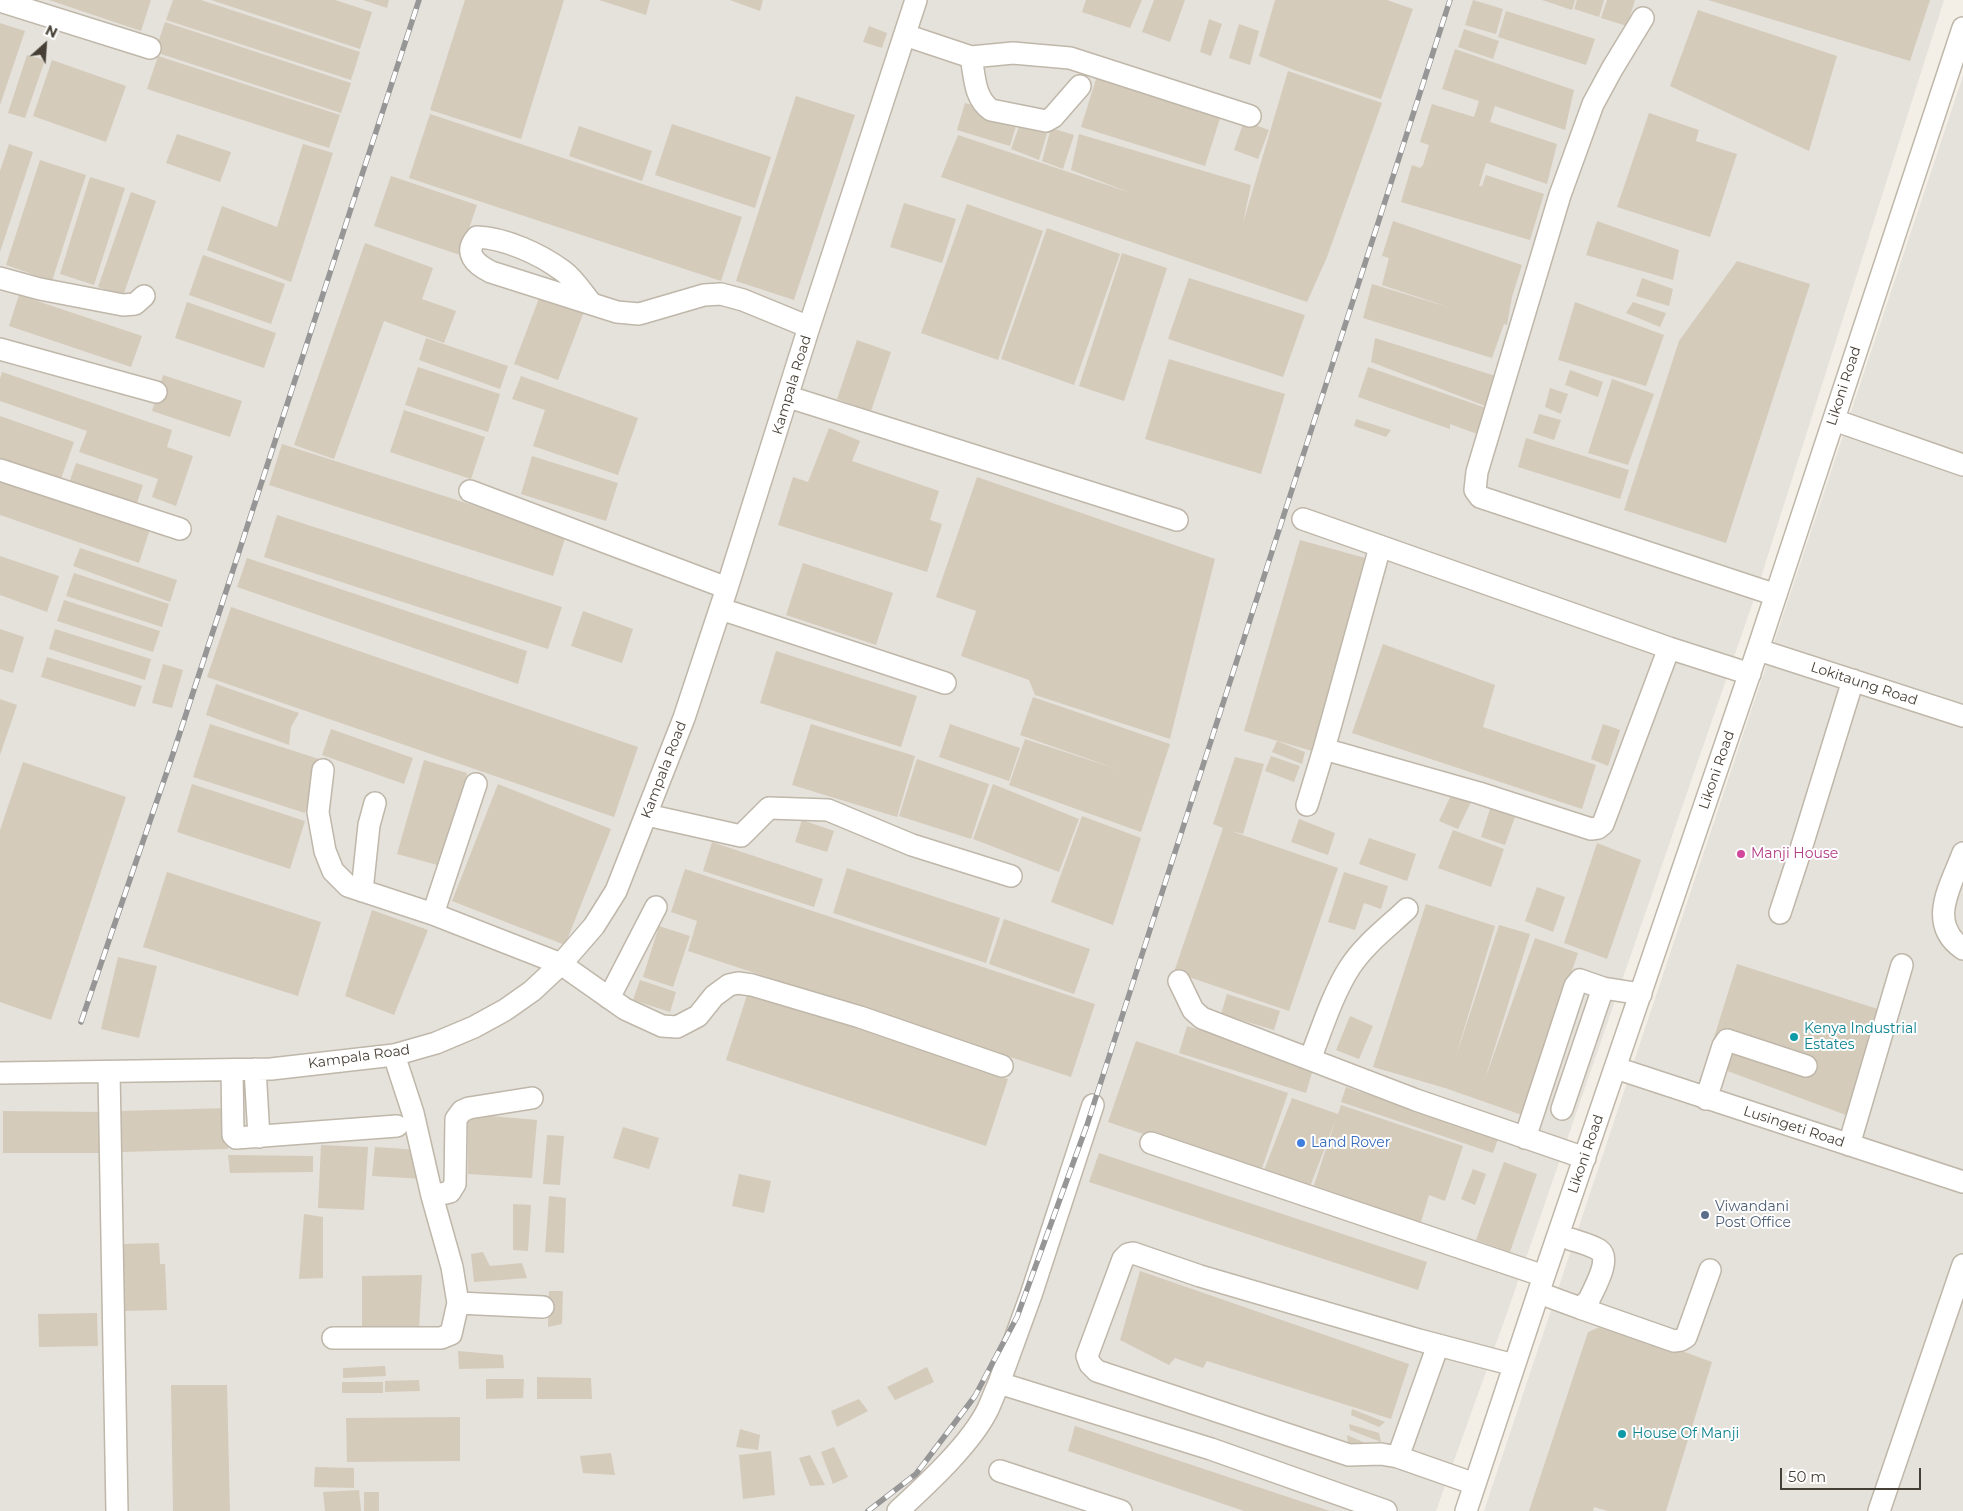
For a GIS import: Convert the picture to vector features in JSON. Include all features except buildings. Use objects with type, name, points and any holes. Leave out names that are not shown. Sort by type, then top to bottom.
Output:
[{"type":"street","name":"Kampala Road","points":[[0,1074],[271,1069],[394,1054],[436,1043],[482,1023],[505,1010],[532,991],[561,964],[594,926],[616,891],[684,718],[728,588],[789,397],[809,327],[916,0]]},
{"type":"street","points":[[0,1],[150,48]]},
{"type":"street","points":[[1643,18],[1593,104],[1560,195],[1477,472],[1475,490],[1480,497],[1776,595]]},
{"type":"street","name":"Likoni Road","points":[[1480,1511],[1765,652],[1963,28]]},
{"type":"street","points":[[905,35],[971,57],[1013,53],[1070,58],[1250,116]]},
{"type":"street","points":[[971,57],[978,95],[984,105],[991,110],[1046,121],[1053,117],[1080,86]]},
{"type":"street","name":"Likoni Road","points":[[1466,1511],[1776,595],[1963,57]]},
{"type":"street","points":[[591,303],[564,271],[525,249],[491,237],[477,236],[471,243],[471,255],[478,266],[491,272],[617,312],[639,314],[704,294],[721,294],[743,300],[809,327]]},
{"type":"street","points":[[0,278],[40,289],[123,305],[135,304],[144,296]]},
{"type":"street","points":[[0,349],[156,392]]},
{"type":"street","points":[[789,397],[1177,520]]},
{"type":"street","points":[[1838,421],[1963,465]]},
{"type":"street","points":[[0,470],[180,530]]},
{"type":"street","points":[[470,491],[728,588]]},
{"type":"street","points":[[1303,519],[1669,648],[1750,674]]},
{"type":"street","points":[[1307,805],[1380,547]]},
{"type":"street","points":[[720,609],[945,683]]},
{"type":"street","points":[[1324,748],[1479,792],[1591,829],[1598,828],[1603,824],[1669,648]]},
{"type":"street","name":"Lokitaung Road","points":[[1765,652],[1963,716]]},
{"type":"street","points":[[1780,913],[1853,680]]},
{"type":"street","points":[[323,770],[318,812],[325,851],[333,871],[348,886],[433,914],[561,964],[609,998],[662,1026],[677,1027],[698,1016],[714,996],[729,985],[738,983],[752,985],[860,1016],[1002,1066]]},
{"type":"street","points":[[433,914],[476,784]]},
{"type":"street","points":[[362,891],[369,825],[375,803]]},
{"type":"street","points":[[647,815],[741,836],[769,808],[828,810],[912,845],[1011,876]]},
{"type":"street","points":[[1963,853],[1943,909],[1943,921],[1946,932],[1952,941],[1963,949]]},
{"type":"street","points":[[609,998],[656,907]]},
{"type":"street","points":[[1310,1060],[1334,1000],[1350,967],[1364,949],[1407,909]]},
{"type":"street","points":[[1850,1145],[1902,965]]},
{"type":"street","points":[[1525,1138],[1575,986],[1580,980],[1603,988],[1641,994]]},
{"type":"street","points":[[1179,981],[1193,1010],[1202,1018],[1416,1100],[1585,1158]]},
{"type":"street","points":[[1562,1109],[1603,988]]},
{"type":"street","points":[[1706,1099],[1723,1046],[1727,1040],[1806,1066]]},
{"type":"street","points":[[333,1338],[441,1338],[451,1334],[458,1303],[452,1267],[432,1196],[413,1112],[394,1054]]},
{"type":"street","points":[[255,1069],[259,1137]]},
{"type":"street","points":[[232,1070],[233,1135],[236,1138],[397,1126]]},
{"type":"street","name":"Lusingeti Road","points":[[1625,1071],[1963,1182]]},
{"type":"street","points":[[109,1072],[117,1511]]},
{"type":"street","points":[[432,1196],[450,1192],[455,1184],[456,1119],[462,1110],[532,1098]]},
{"type":"street","points":[[898,1511],[935,1476],[974,1432],[988,1410],[1031,1295],[1093,1104]]},
{"type":"street","points":[[1151,1143],[1544,1276]]},
{"type":"street","points":[[1570,1239],[1600,1250],[1604,1257],[1605,1264],[1589,1300],[1580,1308]]},
{"type":"street","points":[[1475,1484],[1398,1457],[1381,1454],[1359,1456],[1340,1452],[1097,1371],[1090,1364],[1087,1356],[1122,1259],[1128,1254],[1133,1253],[1200,1276],[1514,1365]]},
{"type":"street","points":[[1879,1511],[1963,1265]]},
{"type":"street","points":[[1550,1297],[1674,1341],[1681,1340],[1686,1337],[1710,1270]]},
{"type":"street","points":[[458,1303],[543,1307]]},
{"type":"street","points":[[1398,1457],[1438,1345]]},
{"type":"street","points":[[999,1383],[1211,1450],[1386,1511]]},
{"type":"street","points":[[1000,1471],[1121,1511]]},
{"type":"shaded area","points":[[0,0],[1944,0],[1754,599],[1508,1310],[1436,1511],[0,1511]]},
{"type":"shaded area","points":[[1963,76],[1963,1511],[1484,1511]]},
{"type":"railway","points":[[81,1022],[173,754],[419,0]]},
{"type":"railway","points":[[868,1511],[916,1474],[975,1396],[1017,1317],[1087,1125],[1450,0]]},
{"type":"place","name":"Manji House","points":[[1741,854]]},
{"type":"place","name":"Kenya Industrial Estates","points":[[1794,1037]]},
{"type":"place","name":"Land Rover","points":[[1301,1143]]},
{"type":"place","name":"Viwandani Post Office","points":[[1705,1215]]},
{"type":"place","name":"House Of Manji","points":[[1622,1434]]}]
